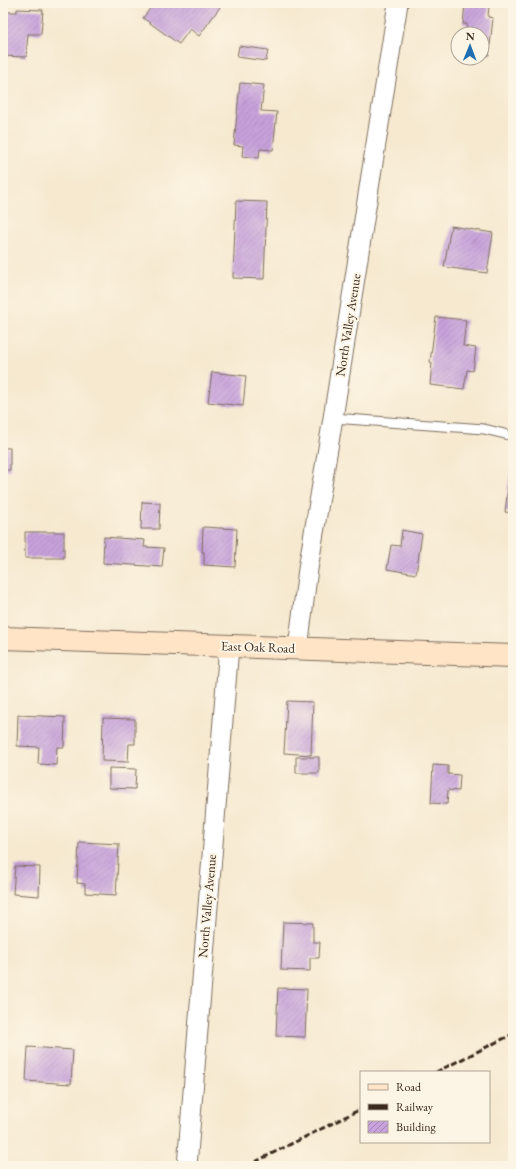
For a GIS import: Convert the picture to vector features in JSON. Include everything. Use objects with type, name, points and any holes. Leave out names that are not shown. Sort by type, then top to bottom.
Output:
[{"type":"street","name":"North Valley Avenue","points":[[298,648],[308,569],[398,3]]},
{"type":"street","name":"East Oak Road","points":[[3,638],[513,656]]},
{"type":"street","name":"North Valley Avenue","points":[[186,1166],[229,646]]},
{"type":"lane","points":[[333,418],[484,429],[513,436]]},
{"type":"building","points":[[154,3],[215,3],[220,7],[199,36],[190,29],[179,44],[143,18]]},
{"type":"building","points":[[465,4],[489,6],[488,17],[493,18],[490,46],[490,26],[467,26],[467,24],[463,24]]},
{"type":"building","points":[[17,9],[43,10],[41,34],[28,34],[26,57],[3,56],[3,12],[17,12]]},
{"type":"building","points":[[239,46],[268,50],[266,61],[237,57]]},
{"type":"building","points":[[240,83],[264,85],[261,111],[277,112],[273,150],[260,149],[259,158],[242,156],[243,146],[234,145]]},
{"type":"building","points":[[236,201],[267,202],[264,279],[233,278]]},
{"type":"building","points":[[451,226],[493,233],[487,273],[444,267]]},
{"type":"building","points":[[436,317],[466,320],[463,346],[476,348],[473,371],[467,370],[464,389],[430,385],[432,363],[430,362]]},
{"type":"building","points":[[212,372],[246,376],[243,406],[208,402]]},
{"type":"building","points":[[3,448],[10,448],[10,470],[3,470]]},
{"type":"building","points":[[511,465],[513,466],[513,513],[505,512]]},
{"type":"building","points":[[142,502],[160,503],[159,529],[141,529]]},
{"type":"building","points":[[203,527],[237,529],[235,567],[204,565],[204,552],[202,552]]},
{"type":"building","points":[[402,530],[422,534],[416,574],[387,569],[391,545],[400,546]]},
{"type":"building","points":[[25,532],[64,532],[64,558],[25,558]]},
{"type":"building","points":[[104,537],[145,540],[144,547],[164,548],[162,567],[103,563]]},
{"type":"building","points":[[287,701],[313,702],[311,755],[284,753]]},
{"type":"building","points":[[18,715],[65,717],[64,747],[57,747],[56,765],[38,764],[39,747],[17,746]]},
{"type":"building","points":[[103,718],[135,719],[135,744],[129,744],[128,762],[102,761]]},
{"type":"building","points":[[296,757],[319,757],[319,773],[296,773]]},
{"type":"building","points":[[433,765],[448,766],[448,774],[460,775],[459,791],[448,790],[447,804],[431,803]]},
{"type":"building","points":[[109,768],[136,769],[135,789],[109,788]]},
{"type":"building","points":[[79,842],[119,844],[116,895],[85,893],[85,884],[77,883]]},
{"type":"building","points":[[15,866],[40,867],[39,896],[13,894]]},
{"type":"building","points":[[283,922],[313,923],[313,942],[320,942],[319,958],[310,958],[310,971],[281,970]]},
{"type":"building","points":[[278,988],[307,989],[305,1037],[276,1036]]},
{"type":"building","points":[[28,1047],[73,1050],[71,1084],[26,1081]]},
{"type":"railway","points":[[438,1071],[513,1034]]},
{"type":"railway","points":[[247,1166],[360,1110]]}]
